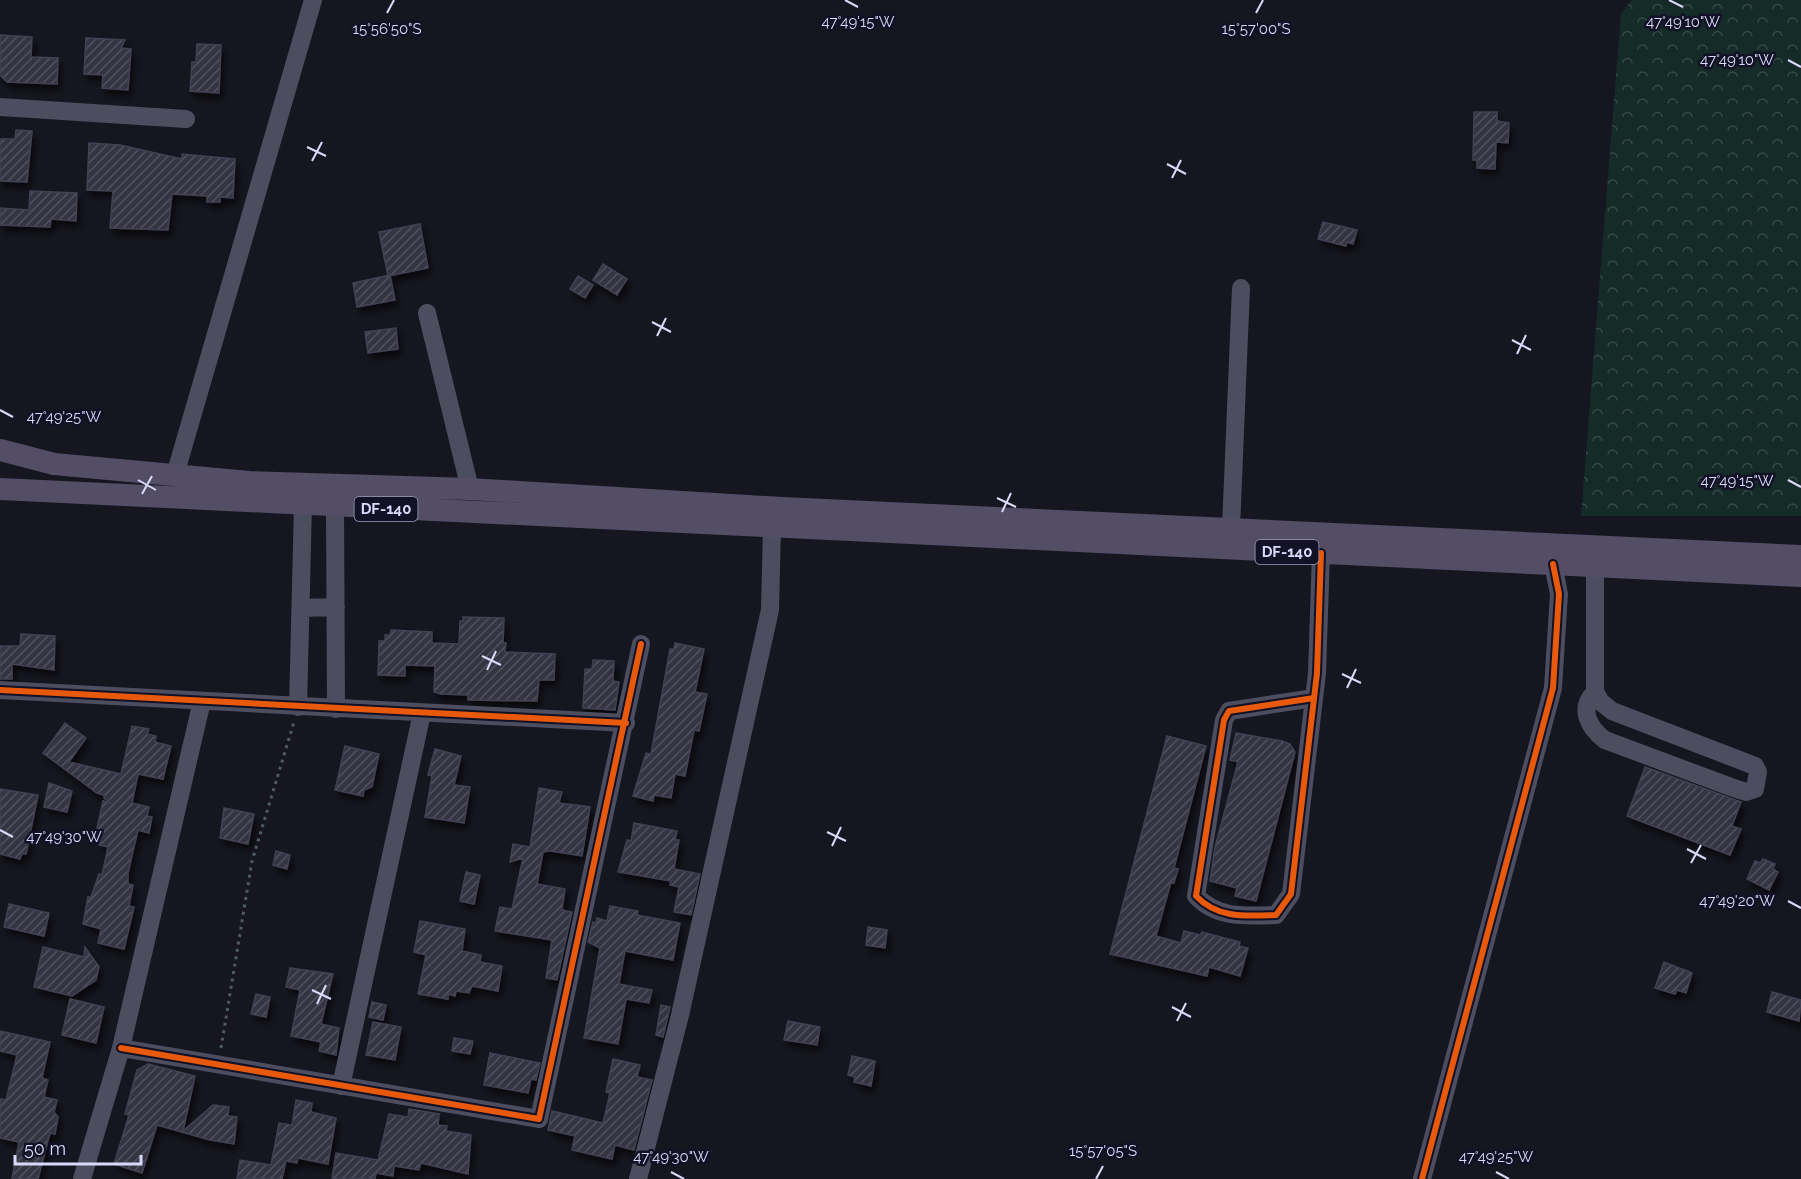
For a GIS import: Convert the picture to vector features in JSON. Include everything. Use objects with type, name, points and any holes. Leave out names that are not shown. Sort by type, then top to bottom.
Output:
[{"type":"main road","name":"DF-140","points":[[0,450],[54,464],[249,482],[470,489],[782,508],[1801,556]]},
{"type":"main road","name":"DF-140","points":[[0,489],[335,507],[1801,576]]},
{"type":"street","points":[[175,475],[313,0]]},
{"type":"street","points":[[0,107],[186,119]]},
{"type":"street","points":[[1231,528],[1241,288]]},
{"type":"street","points":[[427,313],[470,489]]},
{"type":"street","points":[[298,706],[303,505]]},
{"type":"street","points":[[335,507],[336,709]]},
{"type":"street","points":[[638,1179],[680,1015],[770,610],[772,527]]},
{"type":"street","points":[[1314,698],[1229,711],[1224,720],[1196,896],[1206,906],[1235,917],[1276,915],[1291,894],[1314,698],[1321,553]]},
{"type":"street","points":[[1422,1179],[1553,688],[1559,594],[1553,564]]},
{"type":"street","points":[[1595,566],[1595,692],[1601,702],[1612,711],[1755,766],[1758,772],[1755,789],[1746,792],[1605,740],[1593,731],[1586,719],[1587,705],[1595,692]]},
{"type":"street","points":[[301,608],[336,607]]},
{"type":"street","points":[[121,1048],[539,1119],[626,723],[641,644]]},
{"type":"street","points":[[0,690],[626,723]]},
{"type":"street","points":[[82,1179],[121,1048],[202,701]]},
{"type":"street","points":[[340,1086],[422,713]]},
{"type":"path","points":[[218,1065],[252,861],[298,706]]},
{"type":"green space","points":[[1632,0],[1801,0],[1801,516],[1581,516],[1621,13]]},
{"type":"building","points":[[0,35],[32,37],[31,57],[58,58],[57,84],[7,82],[0,75]]},
{"type":"building","points":[[86,38],[125,40],[121,48],[131,49],[128,90],[102,88],[103,75],[84,74]]},
{"type":"building","points":[[197,44],[221,45],[219,93],[190,91],[192,62],[196,62]]},
{"type":"building","points":[[1474,112],[1497,112],[1497,121],[1509,123],[1508,143],[1496,142],[1495,169],[1477,168],[1477,160],[1473,160]]},
{"type":"building","points":[[16,130],[32,131],[27,182],[0,181],[0,139],[15,139]]},
{"type":"building","points":[[89,143],[120,145],[182,159],[182,154],[235,159],[233,198],[220,197],[220,202],[207,202],[207,196],[172,194],[168,230],[110,228],[113,191],[87,190]]},
{"type":"building","points":[[30,191],[77,193],[76,221],[51,219],[50,227],[0,225],[0,208],[29,210]]},
{"type":"building","points":[[1323,222],[1357,230],[1353,244],[1347,242],[1346,246],[1318,239]]},
{"type":"building","points":[[420,224],[428,268],[388,276],[379,232]]},
{"type":"building","points":[[603,264],[627,279],[617,295],[593,280]]},
{"type":"building","points":[[390,275],[395,300],[357,307],[353,283]]},
{"type":"building","points":[[578,276],[593,285],[585,298],[570,289]]},
{"type":"building","points":[[396,328],[398,349],[368,353],[365,332]]},
{"type":"building","points":[[463,617],[504,618],[505,652],[555,654],[554,680],[539,680],[537,701],[468,700],[468,695],[434,692],[435,666],[405,665],[405,676],[378,675],[379,641],[385,641],[385,635],[390,635],[391,630],[432,632],[432,643],[459,644],[460,621],[463,621]]},
{"type":"building","points":[[21,634],[55,636],[54,670],[12,664],[12,679],[0,679],[0,646],[20,646]]},
{"type":"building","points":[[675,643],[704,649],[695,692],[707,694],[699,731],[694,730],[685,776],[675,774],[671,798],[654,795],[653,801],[633,796],[646,753],[651,754],[670,649],[674,649]]},
{"type":"building","points":[[593,660],[614,661],[613,681],[619,682],[615,710],[583,708],[585,669],[592,669]]},
{"type":"building","points":[[65,723],[86,738],[69,762],[121,774],[132,726],[149,729],[147,734],[156,736],[155,742],[171,746],[163,779],[138,774],[132,803],[149,807],[147,816],[152,817],[149,833],[138,830],[128,873],[128,884],[133,885],[129,906],[134,907],[124,949],[98,943],[101,929],[83,924],[88,897],[91,897],[99,874],[102,875],[108,847],[99,845],[102,834],[96,833],[103,801],[111,803],[104,798],[104,795],[97,793],[43,753]]},
{"type":"building","points":[[1236,733],[1282,741],[1290,744],[1295,752],[1256,901],[1235,896],[1237,888],[1210,881],[1215,847],[1238,762],[1230,760]]},
{"type":"building","points":[[1167,736],[1206,746],[1174,868],[1178,869],[1174,883],[1171,882],[1156,936],[1181,943],[1184,931],[1200,935],[1202,932],[1240,942],[1239,946],[1248,948],[1240,976],[1209,967],[1207,976],[1110,954]]},
{"type":"building","points":[[345,746],[379,754],[372,787],[364,790],[363,796],[335,790]]},
{"type":"building","points":[[435,749],[461,756],[454,785],[470,787],[464,823],[425,817],[432,776],[428,775]]},
{"type":"building","points":[[1645,767],[1741,802],[1732,826],[1741,829],[1730,855],[1627,816]]},
{"type":"building","points":[[49,783],[72,791],[67,812],[44,807]]},
{"type":"building","points":[[539,788],[562,792],[559,803],[590,807],[582,856],[544,850],[548,851],[543,852],[537,884],[565,889],[562,910],[572,912],[557,980],[546,978],[552,940],[495,931],[500,907],[512,909],[523,858],[510,862],[513,844],[530,847]]},
{"type":"building","points":[[0,789],[38,795],[26,854],[22,853],[20,859],[0,854]]},
{"type":"building","points":[[224,808],[254,814],[248,844],[220,838]]},
{"type":"building","points":[[634,823],[677,831],[675,840],[679,840],[674,869],[700,874],[691,915],[674,912],[679,887],[670,885],[671,881],[618,872],[627,840],[631,841]]},
{"type":"building","points":[[276,851],[290,855],[287,869],[273,865]]},
{"type":"building","points":[[1763,859],[1775,864],[1773,869],[1778,872],[1769,890],[1747,879],[1755,861],[1760,863]]},
{"type":"building","points":[[466,872],[480,875],[474,904],[460,901]]},
{"type":"building","points":[[9,904],[49,913],[44,936],[4,927]]},
{"type":"building","points":[[610,906],[638,911],[637,915],[680,923],[673,960],[625,951],[619,984],[652,990],[649,1003],[626,999],[618,1044],[584,1038],[600,948],[588,942],[593,922],[596,923],[597,918],[607,921]]},
{"type":"building","points":[[420,921],[465,929],[462,951],[481,955],[480,962],[502,966],[498,991],[472,986],[469,993],[456,991],[455,996],[448,994],[448,999],[418,994],[426,955],[414,952]]},
{"type":"building","points":[[868,927],[887,930],[885,948],[866,945]]},
{"type":"building","points":[[43,947],[84,957],[85,947],[99,967],[96,980],[72,996],[34,987]]},
{"type":"building","points":[[1664,962],[1692,973],[1686,993],[1677,990],[1675,994],[1655,988]]},
{"type":"building","points":[[290,968],[333,974],[321,1024],[339,1028],[336,1055],[319,1051],[321,1042],[291,1036],[300,990],[286,987]]},
{"type":"building","points":[[1772,992],[1801,1000],[1799,1021],[1767,1012]]},
{"type":"building","points":[[256,994],[270,997],[266,1017],[251,1014]]},
{"type":"building","points":[[70,999],[104,1007],[96,1043],[62,1035]]},
{"type":"building","points":[[372,1002],[386,1005],[383,1020],[369,1017]]},
{"type":"building","points":[[661,1005],[670,1007],[663,1037],[656,1035]]},
{"type":"building","points":[[788,1021],[820,1027],[817,1045],[784,1040]]},
{"type":"building","points":[[373,1022],[401,1027],[395,1060],[366,1055]]},
{"type":"building","points":[[0,1031],[50,1042],[42,1078],[48,1080],[44,1097],[57,1100],[54,1112],[58,1117],[55,1134],[50,1133],[38,1179],[12,1179],[19,1142],[0,1138],[0,1099],[6,1100],[17,1055],[0,1051]]},
{"type":"building","points":[[454,1038],[473,1041],[470,1054],[452,1051]]},
{"type":"building","points":[[490,1053],[540,1063],[536,1080],[531,1079],[528,1093],[484,1085]]},
{"type":"building","points":[[852,1056],[875,1061],[871,1086],[854,1082],[855,1077],[848,1075]]},
{"type":"building","points":[[613,1059],[640,1065],[637,1077],[652,1080],[634,1150],[615,1145],[612,1159],[572,1150],[575,1136],[548,1130],[552,1111],[603,1123],[610,1093],[606,1092]]},
{"type":"building","points":[[148,1064],[195,1076],[183,1131],[213,1105],[229,1107],[228,1116],[237,1117],[234,1144],[210,1140],[157,1125],[142,1173],[114,1164],[129,1115],[125,1114],[137,1070]]},
{"type":"building","points":[[296,1100],[312,1103],[311,1112],[336,1118],[328,1164],[298,1158],[297,1163],[286,1161],[282,1179],[237,1179],[240,1160],[271,1165],[279,1123],[292,1125]]},
{"type":"building","points":[[409,1109],[439,1114],[438,1125],[447,1126],[446,1131],[471,1135],[468,1174],[421,1163],[419,1170],[394,1166],[393,1176],[376,1173],[375,1179],[332,1179],[336,1153],[378,1160],[389,1114],[408,1117]]},
{"type":"cycle path","points":[[1314,698],[1229,711],[1224,720],[1196,896],[1214,909],[1233,915],[1276,915],[1291,894],[1317,673],[1321,553]]},
{"type":"cycle path","points":[[1422,1179],[1553,688],[1559,594],[1553,564]]},
{"type":"cycle path","points":[[121,1048],[539,1119],[641,644]]},
{"type":"cycle path","points":[[0,690],[626,723]]}]
